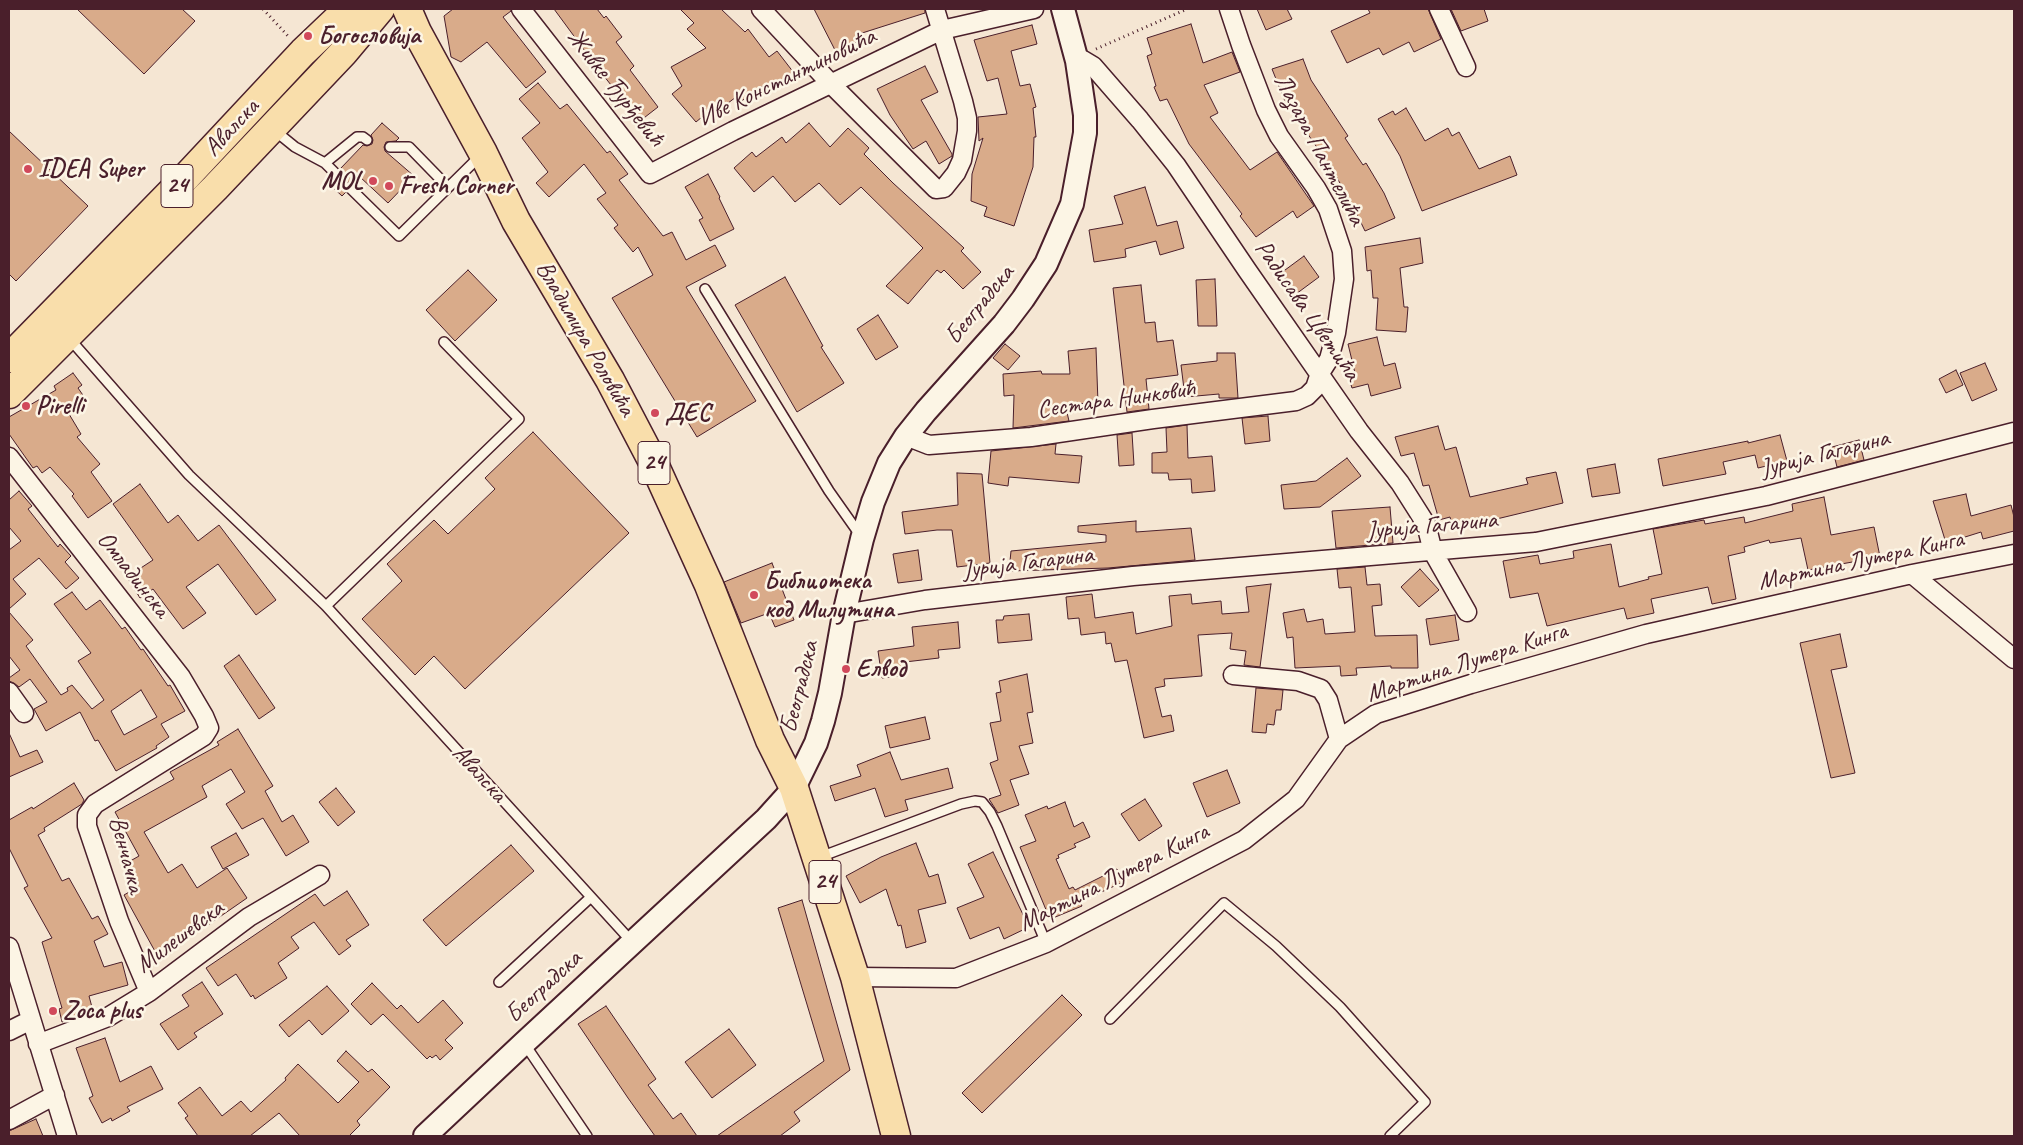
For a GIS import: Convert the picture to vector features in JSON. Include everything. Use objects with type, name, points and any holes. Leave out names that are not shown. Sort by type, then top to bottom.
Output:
[{"type":"main road","name":"Авалска","points":[[9,358],[187,176],[303,52],[344,13],[353,9]]},
{"type":"main road","name":"Авалска","points":[[9,394],[68,337],[272,128],[344,52],[380,9]]},
{"type":"main road","name":"Владимира Роловића","points":[[407,9],[516,220],[610,380],[654,464],[709,585],[770,740],[794,788]]},
{"type":"main road","name":"24","points":[[794,788],[856,977],[896,1136]]},
{"type":"street","name":"Живке Ђурђевић","points":[[521,9],[650,174]]},
{"type":"street","points":[[761,9],[936,189],[944,188],[956,173],[962,160],[967,131],[967,118],[935,9]]},
{"type":"street","name":"Иве Константиновића","points":[[650,174],[733,131],[942,30],[1034,9]]},
{"type":"street","name":"Београдска","points":[[425,1136],[766,819],[794,788],[816,743],[824,721],[844,614],[862,538],[877,490],[889,463],[906,436],[1004,324],[1035,282],[1056,245],[1072,204],[1085,133],[1080,61],[1063,9]]},
{"type":"street","name":"Лазара Пантелића","points":[[1229,9],[1266,110],[1279,136],[1316,188],[1328,209],[1342,251],[1344,279],[1338,324],[1329,359],[1320,373]]},
{"type":"street","points":[[1439,9],[1466,67]]},
{"type":"street","name":"Радисава Цветића","points":[[1080,61],[1089,63],[1104,79],[1176,165],[1359,431],[1400,483],[1426,524],[1433,552],[1467,612]]},
{"type":"street","name":"Сестара Нинковић","points":[[906,436],[929,445],[1031,437],[1153,419],[1274,405],[1296,401],[1307,396],[1314,388],[1320,373]]},
{"type":"street","name":"Јурија Гагарина","points":[[844,614],[926,600],[1134,576],[1536,542],[1756,498],[2014,432]]},
{"type":"street","name":"Омладинска","points":[[9,457],[181,677],[204,716],[208,728]]},
{"type":"street","name":"Мартина Лутера Кинга","points":[[856,977],[956,978],[1046,942],[1244,840],[1296,799],[1339,739],[1376,714],[1471,684],[1646,634],[1912,574],[2014,554]]},
{"type":"street","points":[[1912,574],[2014,659]]},
{"type":"street","points":[[1233,675],[1298,681],[1321,689],[1328,700],[1339,739]]},
{"type":"street","points":[[9,692],[24,713]]},
{"type":"street","name":"Венчачка","points":[[149,992],[119,921],[87,826],[87,815],[95,804],[204,736],[208,728]]},
{"type":"street","name":"Милешевска","points":[[38,1044],[108,1017],[149,992],[233,928],[320,875]]},
{"type":"street","points":[[9,947],[67,1136]]},
{"type":"street","points":[[9,1031],[31,1020]]},
{"type":"street","points":[[9,1120],[55,1095]]},
{"type":"lane","points":[[272,128],[295,147],[325,163],[335,173]]},
{"type":"lane","points":[[325,163],[357,137],[367,140]]},
{"type":"lane","points":[[390,147],[409,147],[448,187]]},
{"type":"lane","points":[[350,188],[399,236],[483,153]]},
{"type":"lane","points":[[706,289],[829,490],[862,538]]},
{"type":"lane","name":"Авалска","points":[[68,337],[189,475],[326,606],[632,942]]},
{"type":"lane","points":[[326,606],[519,419],[444,342]]},
{"type":"lane","points":[[817,858],[961,804],[975,801],[982,802],[990,812],[1046,942]]},
{"type":"lane","points":[[499,982],[591,897]]},
{"type":"lane","points":[[1110,1019],[1224,903],[1276,946],[1340,1007],[1425,1102],[1390,1136]]},
{"type":"lane","points":[[524,1043],[587,1136]]},
{"type":"path","points":[[263,9],[303,52]]},
{"type":"path","points":[[1080,61],[1100,47],[1187,9]]},
{"type":"building","points":[[77,9],[182,9],[195,21],[144,74]]},
{"type":"building","points":[[453,9],[511,9],[503,17],[546,72],[526,88],[487,42],[461,62],[451,57],[444,16]]},
{"type":"building","points":[[554,9],[597,9],[604,18],[606,16],[622,37],[616,42],[634,66],[630,70],[658,107],[640,121]]},
{"type":"building","points":[[680,9],[721,9],[745,32],[748,29],[769,57],[777,51],[794,73],[771,90],[766,84],[740,102],[736,97],[711,116],[708,112],[696,122],[672,94],[682,86],[671,67],[706,48],[687,29],[694,23]]},
{"type":"building","points":[[814,9],[925,9],[925,13],[859,34],[862,39],[836,52]]},
{"type":"building","points":[[1257,9],[1287,9],[1292,19],[1266,30]]},
{"type":"building","points":[[1368,9],[1428,9],[1441,39],[1414,52],[1409,42],[1383,55],[1379,48],[1347,63],[1331,31],[1370,13]]},
{"type":"building","points":[[1451,9],[1484,9],[1488,21],[1461,31]]},
{"type":"building","points":[[1191,24],[1203,63],[1232,52],[1240,72],[1204,85],[1218,113],[1210,117],[1250,170],[1277,152],[1314,206],[1297,218],[1293,211],[1256,237],[1240,216],[1242,214],[1189,144],[1167,99],[1160,101],[1154,87],[1156,86],[1147,56],[1152,54],[1147,38]]},
{"type":"building","points":[[1032,25],[1037,44],[1011,51],[1020,86],[1030,84],[1036,107],[1033,108],[1036,137],[1034,137],[1033,167],[1014,226],[984,216],[987,207],[971,201],[972,174],[983,138],[979,141],[978,117],[1007,114],[998,78],[987,81],[974,40]]},
{"type":"building","points":[[1303,59],[1311,80],[1348,136],[1345,138],[1363,165],[1366,163],[1384,193],[1395,218],[1365,231],[1333,171],[1284,99],[1272,69]]},
{"type":"building","points":[[925,66],[938,92],[921,100],[952,154],[952,156],[939,164],[926,141],[913,149],[890,115],[877,89]]},
{"type":"building","points":[[538,83],[560,109],[567,104],[607,153],[610,151],[628,174],[619,180],[663,236],[672,232],[686,260],[715,245],[726,266],[686,287],[756,401],[697,437],[612,298],[653,275],[638,247],[633,252],[614,228],[618,225],[597,199],[606,193],[584,164],[549,197],[536,183],[548,172],[522,138],[540,123],[519,99]]},
{"type":"building","points":[[1406,108],[1425,141],[1448,128],[1452,136],[1459,132],[1479,169],[1510,156],[1517,175],[1422,211],[1400,156],[1378,119],[1393,111],[1395,115]]},
{"type":"building","points":[[382,123],[399,138],[396,141],[386,142],[385,151],[414,176],[388,203],[360,177],[354,183],[349,182],[345,184],[344,189],[346,192],[342,196],[327,182],[331,178],[336,179],[340,177],[340,169],[363,145],[372,144],[371,135]]},
{"type":"building","points":[[809,123],[830,147],[848,128],[869,148],[864,154],[964,248],[961,251],[981,272],[963,289],[944,270],[941,273],[937,270],[908,304],[886,286],[923,248],[861,187],[840,205],[819,183],[795,202],[773,176],[754,192],[734,168],[752,152],[756,157],[782,137],[786,143]]},
{"type":"building","name":"IDEA Super","points":[[9,131],[88,206],[16,281],[9,274]]},
{"type":"building","points":[[708,174],[734,229],[710,241],[699,220],[703,218],[685,187]]},
{"type":"building","points":[[1145,187],[1157,226],[1177,221],[1184,248],[1160,255],[1156,241],[1125,249],[1126,257],[1094,262],[1089,230],[1123,224],[1114,196]]},
{"type":"building","points":[[1420,238],[1423,263],[1400,268],[1404,307],[1408,307],[1406,332],[1376,330],[1378,298],[1373,298],[1371,270],[1367,271],[1365,247]]},
{"type":"building","points":[[1304,256],[1319,277],[1296,294],[1281,273]]},
{"type":"building","points":[[468,270],[497,300],[455,341],[426,310]]},
{"type":"building","points":[[785,277],[823,346],[821,347],[844,383],[797,412],[735,305]]},
{"type":"building","points":[[1215,279],[1217,326],[1198,326],[1196,280]]},
{"type":"building","points":[[1141,285],[1145,323],[1155,322],[1157,342],[1173,340],[1178,375],[1146,379],[1149,409],[1127,412],[1113,288]]},
{"type":"building","points":[[878,315],[898,347],[876,360],[857,329]]},
{"type":"building","points":[[1377,337],[1384,366],[1395,363],[1401,388],[1371,396],[1368,384],[1352,388],[1348,375],[1355,373],[1348,344]]},
{"type":"building","points":[[1005,344],[1020,356],[1008,370],[993,358]]},
{"type":"building","points":[[1096,348],[1098,403],[1065,404],[1069,421],[1013,428],[1014,395],[1004,396],[1003,374],[1041,371],[1042,374],[1070,374],[1068,351]]},
{"type":"building","points":[[1217,353],[1235,353],[1238,398],[1219,398],[1219,394],[1185,397],[1181,365],[1217,361]]},
{"type":"building","points":[[1985,363],[1997,390],[1972,401],[1960,373]]},
{"type":"building","points":[[1956,370],[1963,385],[1946,393],[1939,379]]},
{"type":"building","points":[[73,373],[82,385],[78,388],[87,401],[69,414],[81,434],[77,437],[100,464],[91,472],[112,501],[88,518],[72,496],[74,494],[50,467],[42,473],[37,466],[33,468],[9,434],[9,417],[56,390],[54,386]]},
{"type":"building","points":[[1268,416],[1270,441],[1245,444],[1242,418]]},
{"type":"building","points":[[1187,425],[1188,458],[1212,456],[1215,491],[1192,493],[1191,479],[1169,480],[1168,473],[1152,473],[1152,453],[1167,452],[1166,428]]},
{"type":"building","points":[[1438,426],[1445,450],[1456,447],[1470,497],[1528,484],[1526,478],[1556,472],[1563,503],[1480,523],[1479,518],[1452,525],[1450,517],[1439,520],[1429,485],[1423,486],[1414,453],[1401,456],[1395,437]]},
{"type":"building","points":[[533,432],[629,533],[465,689],[434,656],[415,675],[362,619],[402,581],[387,564],[434,520],[448,534],[495,489],[485,478]]},
{"type":"building","points":[[1132,433],[1134,465],[1119,466],[1117,435]]},
{"type":"building","points":[[1780,435],[1787,461],[1758,468],[1755,455],[1723,462],[1726,474],[1663,486],[1658,459],[1748,441],[1748,443]]},
{"type":"building","points":[[1859,440],[1864,460],[1837,467],[1832,447]]},
{"type":"building","points":[[1056,444],[1055,454],[1082,456],[1079,483],[1009,477],[1008,486],[988,483],[991,451]]},
{"type":"building","points":[[1347,458],[1361,476],[1320,507],[1284,509],[1281,485],[1316,481]]},
{"type":"building","points":[[1615,464],[1620,493],[1592,497],[1587,469]]},
{"type":"building","points":[[957,473],[982,474],[990,563],[957,567],[952,530],[905,534],[902,512],[958,505]]},
{"type":"building","points":[[140,484],[168,523],[178,515],[198,541],[219,525],[276,600],[256,615],[218,564],[186,587],[206,613],[183,629],[153,589],[140,598],[127,577],[153,560],[113,504]]},
{"type":"building","points":[[19,491],[32,506],[28,509],[58,547],[60,544],[71,556],[65,562],[79,578],[66,589],[39,558],[13,579],[26,594],[9,609],[9,550],[21,541],[9,527],[9,500]]},
{"type":"building","points":[[1966,494],[1971,516],[2011,505],[2014,517],[2014,531],[1983,539],[1981,532],[1946,543],[1933,501]]},
{"type":"building","points":[[1824,497],[1831,535],[1874,527],[1880,557],[1808,570],[1801,538],[1770,543],[1769,540],[1744,547],[1745,552],[1728,556],[1736,599],[1712,604],[1708,587],[1651,599],[1654,613],[1627,619],[1624,608],[1547,626],[1538,593],[1510,598],[1503,561],[1538,555],[1540,564],[1574,558],[1573,551],[1611,544],[1619,587],[1662,574],[1653,529],[1704,520],[1705,524],[1744,517],[1745,523],[1793,511],[1792,504]]},
{"type":"building","points":[[1390,507],[1393,543],[1336,548],[1332,511]]},
{"type":"building","points":[[1136,521],[1136,532],[1191,528],[1195,560],[1108,568],[1009,571],[1011,551],[1106,542],[1106,535],[1078,532],[1078,526]]},
{"type":"building","points":[[918,550],[922,580],[898,583],[893,554]]},
{"type":"building","name":"Библиотека код Милутина","points":[[772,563],[794,620],[775,627],[769,613],[741,623],[724,582]]},
{"type":"building","points":[[1365,567],[1367,585],[1380,584],[1382,605],[1372,606],[1375,636],[1417,635],[1418,668],[1391,668],[1391,666],[1356,668],[1357,675],[1341,676],[1340,666],[1295,668],[1293,637],[1287,638],[1283,613],[1304,609],[1307,622],[1323,619],[1325,634],[1355,632],[1351,587],[1339,588],[1337,569]]},
{"type":"building","points":[[1420,569],[1439,590],[1419,607],[1401,587]]},
{"type":"building","points":[[1271,584],[1260,667],[1244,665],[1246,651],[1230,649],[1232,633],[1198,635],[1202,676],[1164,679],[1165,686],[1155,688],[1162,717],[1171,715],[1174,731],[1144,738],[1127,660],[1115,662],[1111,643],[1106,644],[1105,632],[1081,635],[1079,618],[1068,619],[1066,597],[1092,594],[1095,618],[1133,612],[1136,634],[1172,626],[1169,596],[1191,594],[1192,604],[1221,601],[1222,614],[1249,612],[1246,587]]},
{"type":"building","points":[[72,592],[86,610],[100,600],[122,629],[125,627],[141,650],[143,649],[168,686],[170,685],[185,711],[161,724],[169,737],[156,746],[157,748],[116,771],[98,740],[95,741],[80,712],[46,731],[34,709],[47,702],[30,679],[19,687],[9,681],[9,678],[20,670],[9,656],[9,612],[33,640],[26,646],[61,695],[68,691],[67,688],[72,685],[92,709],[104,700],[78,661],[91,653],[54,604]],"holes":[[[141,690],[157,717],[124,735],[111,711]]]},
{"type":"building","points":[[1029,614],[1032,640],[998,643],[996,620],[1003,620],[1004,616]]},
{"type":"building","points":[[1455,615],[1459,640],[1430,645],[1426,619]]},
{"type":"building","points":[[958,622],[960,648],[938,650],[939,658],[905,662],[906,675],[882,678],[878,651],[914,646],[912,627]]},
{"type":"building","points":[[1840,634],[1847,667],[1831,670],[1855,773],[1831,778],[1800,643]]},
{"type":"building","points":[[239,655],[275,708],[259,719],[224,666]]},
{"type":"building","points":[[1027,674],[1033,712],[1027,713],[1033,743],[1019,746],[1029,774],[1010,780],[1019,805],[998,813],[989,799],[1001,795],[990,763],[998,760],[990,723],[1001,721],[996,693],[1001,692],[999,681]]},
{"type":"building","points":[[1256,688],[1283,690],[1281,710],[1276,710],[1274,725],[1267,724],[1266,733],[1252,732]]},
{"type":"building","points":[[925,717],[930,739],[890,748],[885,726]]},
{"type":"building","points":[[238,729],[273,786],[265,791],[282,822],[293,815],[309,842],[286,856],[263,818],[242,829],[226,804],[245,792],[231,769],[202,786],[207,797],[144,832],[168,873],[182,864],[197,888],[227,868],[247,898],[208,925],[206,923],[180,938],[181,941],[157,955],[124,895],[138,887],[125,864],[139,856],[115,812],[174,779],[170,772],[219,745],[217,742]]},
{"type":"building","points":[[9,733],[20,757],[37,750],[43,762],[9,777]]},
{"type":"building","points":[[890,752],[901,780],[948,768],[953,788],[905,800],[908,810],[885,817],[875,788],[835,801],[830,786],[861,776],[857,765]]},
{"type":"building","points":[[1227,770],[1240,803],[1207,817],[1193,783]]},
{"type":"building","points":[[74,783],[84,800],[82,804],[44,828],[45,831],[38,835],[62,881],[69,878],[92,919],[98,916],[108,934],[94,941],[104,967],[122,962],[128,985],[89,996],[93,1011],[62,1022],[59,1009],[62,1008],[42,942],[52,938],[24,888],[28,886],[9,848],[9,820],[32,807],[33,809]]},
{"type":"building","points":[[336,788],[355,812],[338,826],[319,802]]},
{"type":"building","points":[[1145,799],[1162,826],[1139,841],[1121,814]]},
{"type":"building","points":[[1065,802],[1074,827],[1083,822],[1090,837],[1074,844],[1076,847],[1058,855],[1059,858],[1056,859],[1069,889],[1073,887],[1075,890],[1117,869],[1123,882],[1080,902],[1082,906],[1053,918],[1052,916],[1049,917],[1020,847],[1036,841],[1025,815],[1047,806],[1048,809]]},
{"type":"building","points":[[236,833],[249,855],[223,869],[211,847]]},
{"type":"building","points":[[916,843],[929,877],[938,874],[946,903],[918,910],[926,942],[906,948],[901,925],[898,926],[886,889],[860,903],[846,876],[881,857]]},
{"type":"building","points":[[511,845],[534,871],[446,946],[423,920]]},
{"type":"building","points":[[993,852],[1029,927],[1004,939],[999,927],[970,939],[957,908],[984,897],[968,864]]},
{"type":"building","points":[[347,891],[369,925],[346,940],[351,946],[339,955],[314,922],[291,937],[299,948],[278,963],[287,978],[255,999],[253,995],[251,997],[236,974],[218,986],[206,968],[315,894],[324,906]]},
{"type":"building","points":[[802,900],[850,1070],[794,1112],[800,1121],[780,1136],[717,1136],[824,1061],[778,908]]},
{"type":"building","points":[[202,982],[223,1014],[194,1033],[197,1037],[178,1050],[160,1024],[189,1006],[182,995]]},
{"type":"building","points":[[372,983],[397,1009],[401,1005],[418,1023],[443,1000],[463,1023],[445,1040],[453,1048],[440,1060],[436,1055],[432,1058],[430,1056],[427,1059],[383,1014],[371,1025],[351,1004]]},
{"type":"building","points":[[327,986],[349,1011],[322,1035],[309,1020],[289,1037],[279,1025]]},
{"type":"building","points":[[1062,995],[1082,1015],[982,1113],[962,1093]]},
{"type":"building","points":[[606,1006],[656,1079],[648,1085],[673,1119],[681,1113],[697,1136],[655,1136],[628,1098],[578,1024]]},
{"type":"building","points":[[729,1029],[756,1065],[712,1098],[685,1062]]},
{"type":"building","points":[[105,1038],[120,1082],[151,1066],[163,1089],[127,1107],[130,1111],[112,1121],[111,1118],[102,1123],[89,1098],[93,1096],[76,1048]]},
{"type":"building","points":[[346,1051],[368,1072],[372,1069],[390,1087],[357,1121],[360,1125],[349,1136],[300,1136],[279,1113],[250,1136],[198,1136],[185,1118],[188,1116],[178,1103],[200,1087],[222,1116],[241,1101],[251,1112],[286,1080],[285,1078],[298,1064],[338,1103],[359,1082],[337,1061]]},
{"type":"building","points":[[36,1119],[43,1136],[9,1136],[9,1131]]},
{"type":"place","name":"Богословија","points":[[308,36]]},
{"type":"place","name":"IDEA Super","points":[[28,169]]},
{"type":"place","name":"MOL","points":[[373,181]]},
{"type":"place","name":"Fresh Corner","points":[[389,186]]},
{"type":"place","name":"Pirelli","points":[[26,406]]},
{"type":"place","name":"ДЕС","points":[[655,413]]},
{"type":"place","name":"Библиотека код Милутина","points":[[754,595]]},
{"type":"place","name":"Елвод","points":[[846,669]]},
{"type":"place","name":"Zoca plus","points":[[53,1011]]}]
